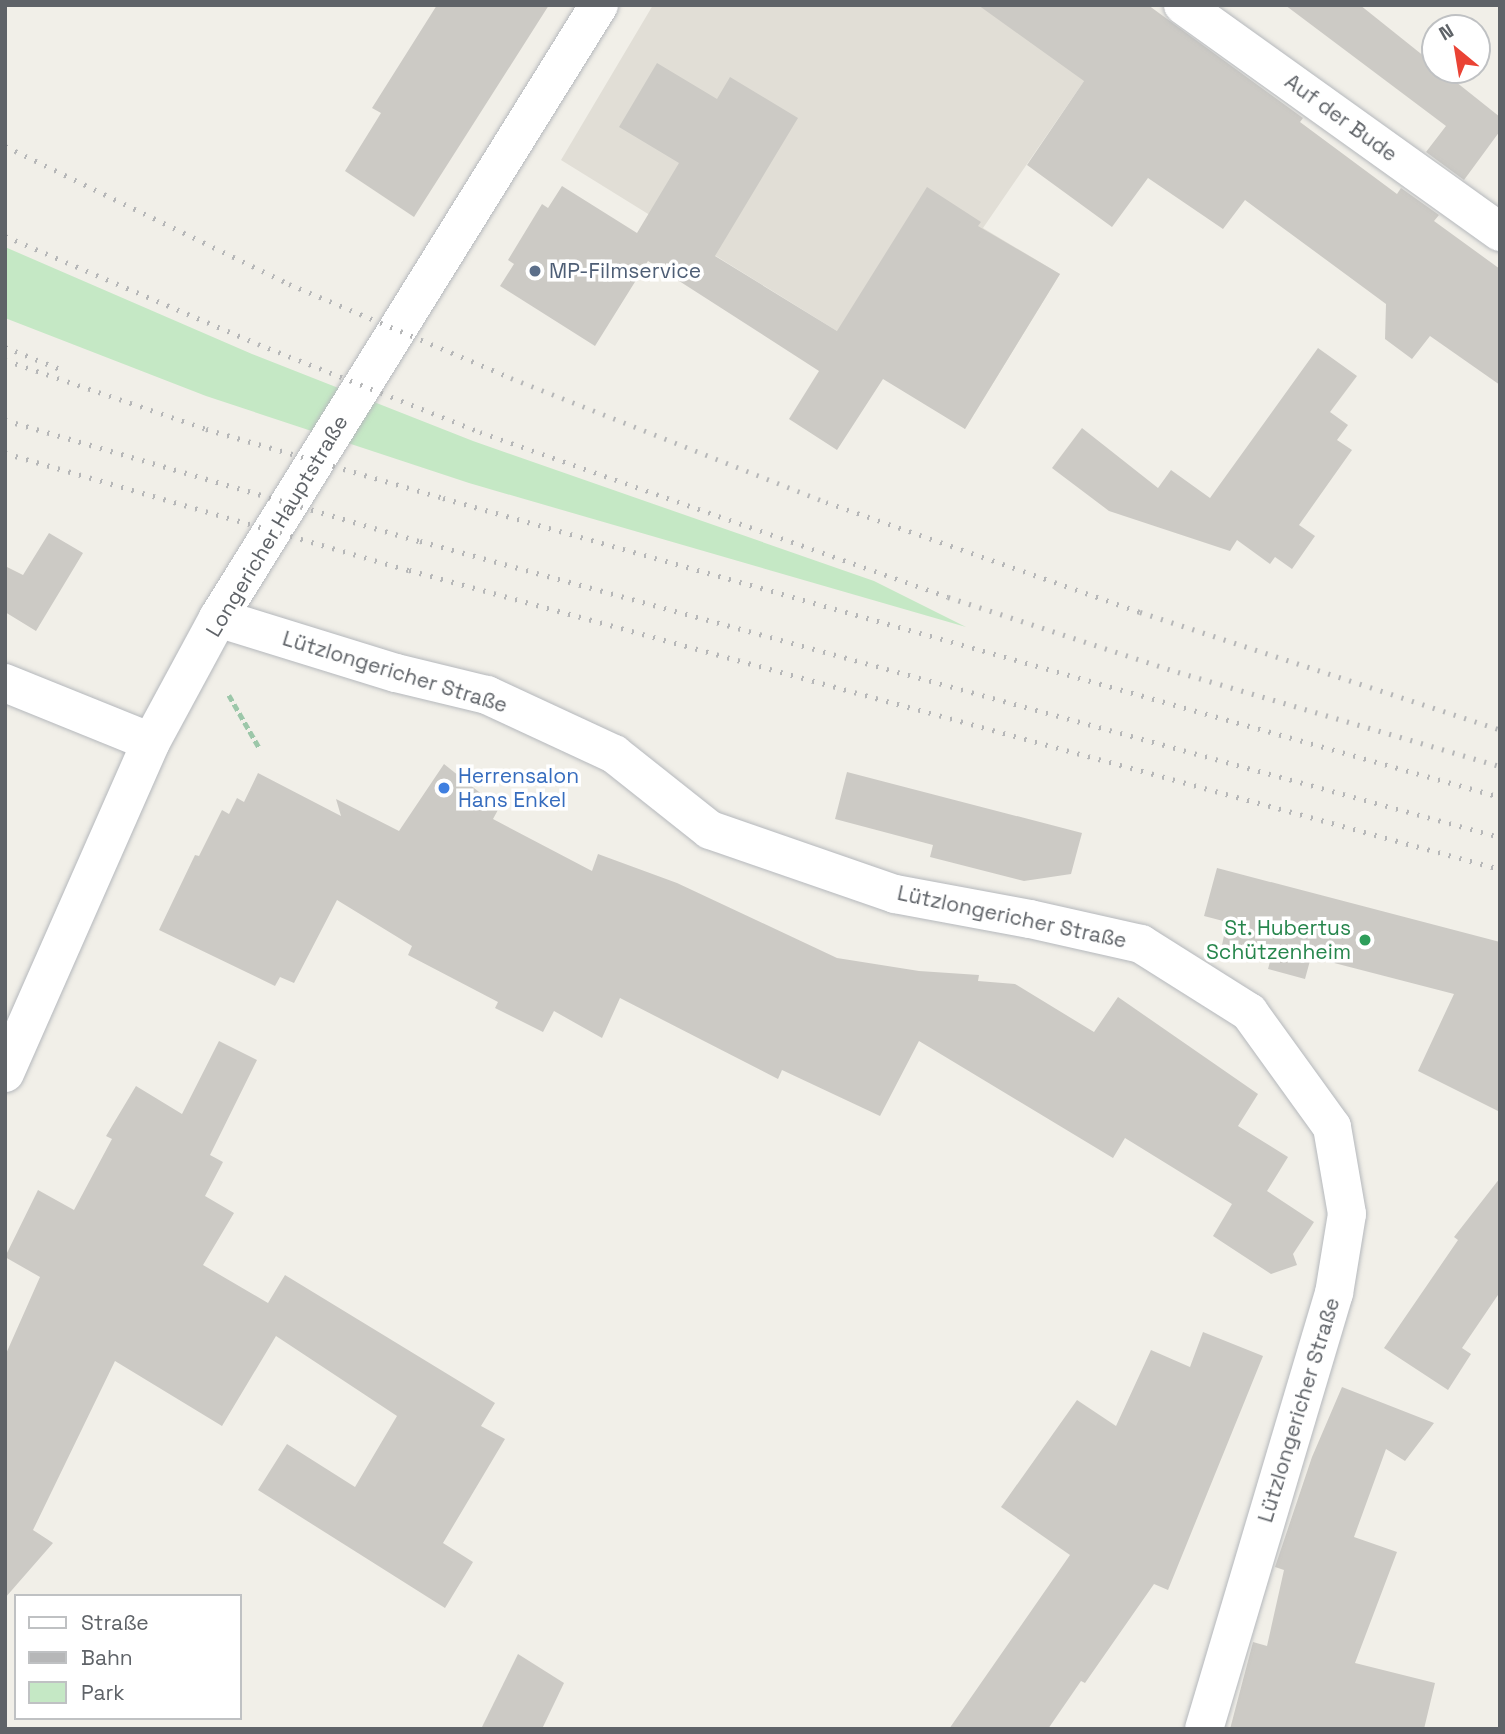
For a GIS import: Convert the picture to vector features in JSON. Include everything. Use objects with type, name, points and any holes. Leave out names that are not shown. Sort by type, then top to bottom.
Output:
[{"type":"street","name":"Longericher Hauptstraße","points":[[5,1073],[151,742],[218,618],[599,5]]},
{"type":"street","name":"Auf der Bude","points":[[1183,5],[1500,232]]},
{"type":"street","name":"Lützlongericher Straße","points":[[218,618],[396,673],[487,695],[614,754],[710,830],[895,894],[1030,919],[1141,944],[1249,1012],[1332,1127],[1347,1213],[1334,1293],[1204,1729]]},
{"type":"street","points":[[5,683],[151,742]]},
{"type":"path","points":[[244,720],[260,749]]},
{"type":"shaded area","points":[[653,5],[1110,5],[1084,81],[983,228],[1060,274],[965,429],[837,331],[561,160]]},
{"type":"green space","points":[[5,247],[252,354],[473,441],[874,581],[966,627],[469,483],[206,396],[5,318]]},
{"type":"building","points":[[437,5],[549,5],[414,217],[345,171],[381,113],[372,108]]},
{"type":"building","points":[[978,5],[1148,5],[1303,118],[1300,122],[1397,194],[1401,188],[1439,215],[1434,221],[1500,269],[1500,385],[1430,336],[1412,359],[1385,339],[1386,304],[1245,200],[1223,229],[1148,178],[1112,227],[1027,165],[1084,81]]},
{"type":"building","points":[[1285,5],[1360,5],[1421,54],[1421,84],[1459,84],[1500,117],[1500,131],[1464,180],[1426,152],[1446,126]]},
{"type":"building","points":[[657,63],[717,99],[730,77],[798,118],[715,256],[837,331],[927,187],[981,222],[978,226],[1060,274],[965,429],[883,379],[837,450],[789,419],[819,371],[648,261],[595,346],[500,286],[514,264],[508,260],[542,204],[548,208],[562,186],[637,233],[679,163],[619,127]]},
{"type":"building","points":[[1318,348],[1357,376],[1330,412],[1348,425],[1337,440],[1352,450],[1299,525],[1315,536],[1292,569],[1275,557],[1270,564],[1237,540],[1230,551],[1109,511],[1052,468],[1082,428],[1158,488],[1171,470],[1210,498]]},
{"type":"building","points":[[49,533],[83,553],[36,631],[5,612],[5,566],[23,575]]},
{"type":"building","points":[[444,764],[499,808],[493,819],[592,871],[598,854],[677,883],[837,958],[919,971],[979,975],[978,981],[1015,984],[1094,1032],[1118,997],[1258,1094],[1238,1126],[1288,1157],[1267,1191],[1314,1222],[1293,1254],[1297,1265],[1271,1274],[1213,1236],[1232,1204],[1125,1138],[1113,1158],[919,1041],[880,1116],[782,1070],[778,1079],[620,998],[602,1038],[554,1011],[543,1032],[495,1008],[498,1002],[408,955],[412,946],[337,900],[294,983],[280,977],[275,986],[159,930],[195,855],[199,856],[222,810],[229,814],[237,798],[244,802],[258,773],[341,816],[336,799],[399,831]]},
{"type":"building","points":[[847,772],[1082,833],[1071,874],[1024,881],[930,857],[933,845],[835,819]]},
{"type":"building","points":[[1217,868],[1500,942],[1500,1112],[1418,1071],[1454,994],[1311,957],[1305,979],[1268,969],[1271,958],[1222,945],[1227,922],[1204,916]]},
{"type":"building","points":[[219,1041],[257,1060],[210,1155],[223,1162],[205,1196],[234,1213],[203,1265],[268,1303],[285,1275],[495,1403],[481,1426],[505,1439],[443,1543],[473,1562],[445,1608],[258,1490],[287,1444],[355,1487],[397,1416],[276,1336],[222,1426],[115,1361],[33,1530],[53,1543],[5,1598],[5,1356],[40,1277],[5,1257],[38,1190],[74,1210],[112,1139],[106,1136],[136,1086],[182,1114]]},
{"type":"building","points":[[1500,1178],[1500,1292],[1462,1348],[1471,1354],[1448,1390],[1384,1348],[1458,1240],[1454,1237]]},
{"type":"building","points":[[1203,1332],[1263,1356],[1168,1590],[1154,1584],[1085,1683],[1081,1681],[1048,1729],[949,1729],[1070,1555],[1001,1507],[1077,1400],[1116,1426],[1151,1350],[1190,1367]]},
{"type":"building","points":[[1342,1387],[1434,1423],[1405,1461],[1386,1449],[1354,1537],[1397,1552],[1355,1663],[1435,1683],[1424,1729],[1230,1729],[1253,1642],[1267,1646],[1284,1570],[1275,1567],[1312,1457]]},
{"type":"building","points":[[518,1654],[564,1683],[542,1729],[481,1729]]},
{"type":"railway","points":[[5,146],[289,284],[511,378],[826,502],[1140,612],[1500,730]]},
{"type":"railway","points":[[5,236],[258,344],[480,432],[948,597],[1178,672],[1500,766]]},
{"type":"railway","points":[[5,347],[60,369]]},
{"type":"railway","points":[[5,360],[206,429],[1500,797]]},
{"type":"railway","points":[[5,420],[420,541],[1500,837]]},
{"type":"railway","points":[[5,453],[409,570],[1500,869]]},
{"type":"place","name":"MP-Filmservice","points":[[535,271]]},
{"type":"place","name":"Herrensalon Hans Enkel","points":[[444,788]]},
{"type":"place","name":"St. Hubertus Schützenheim","points":[[1365,940]]}]
